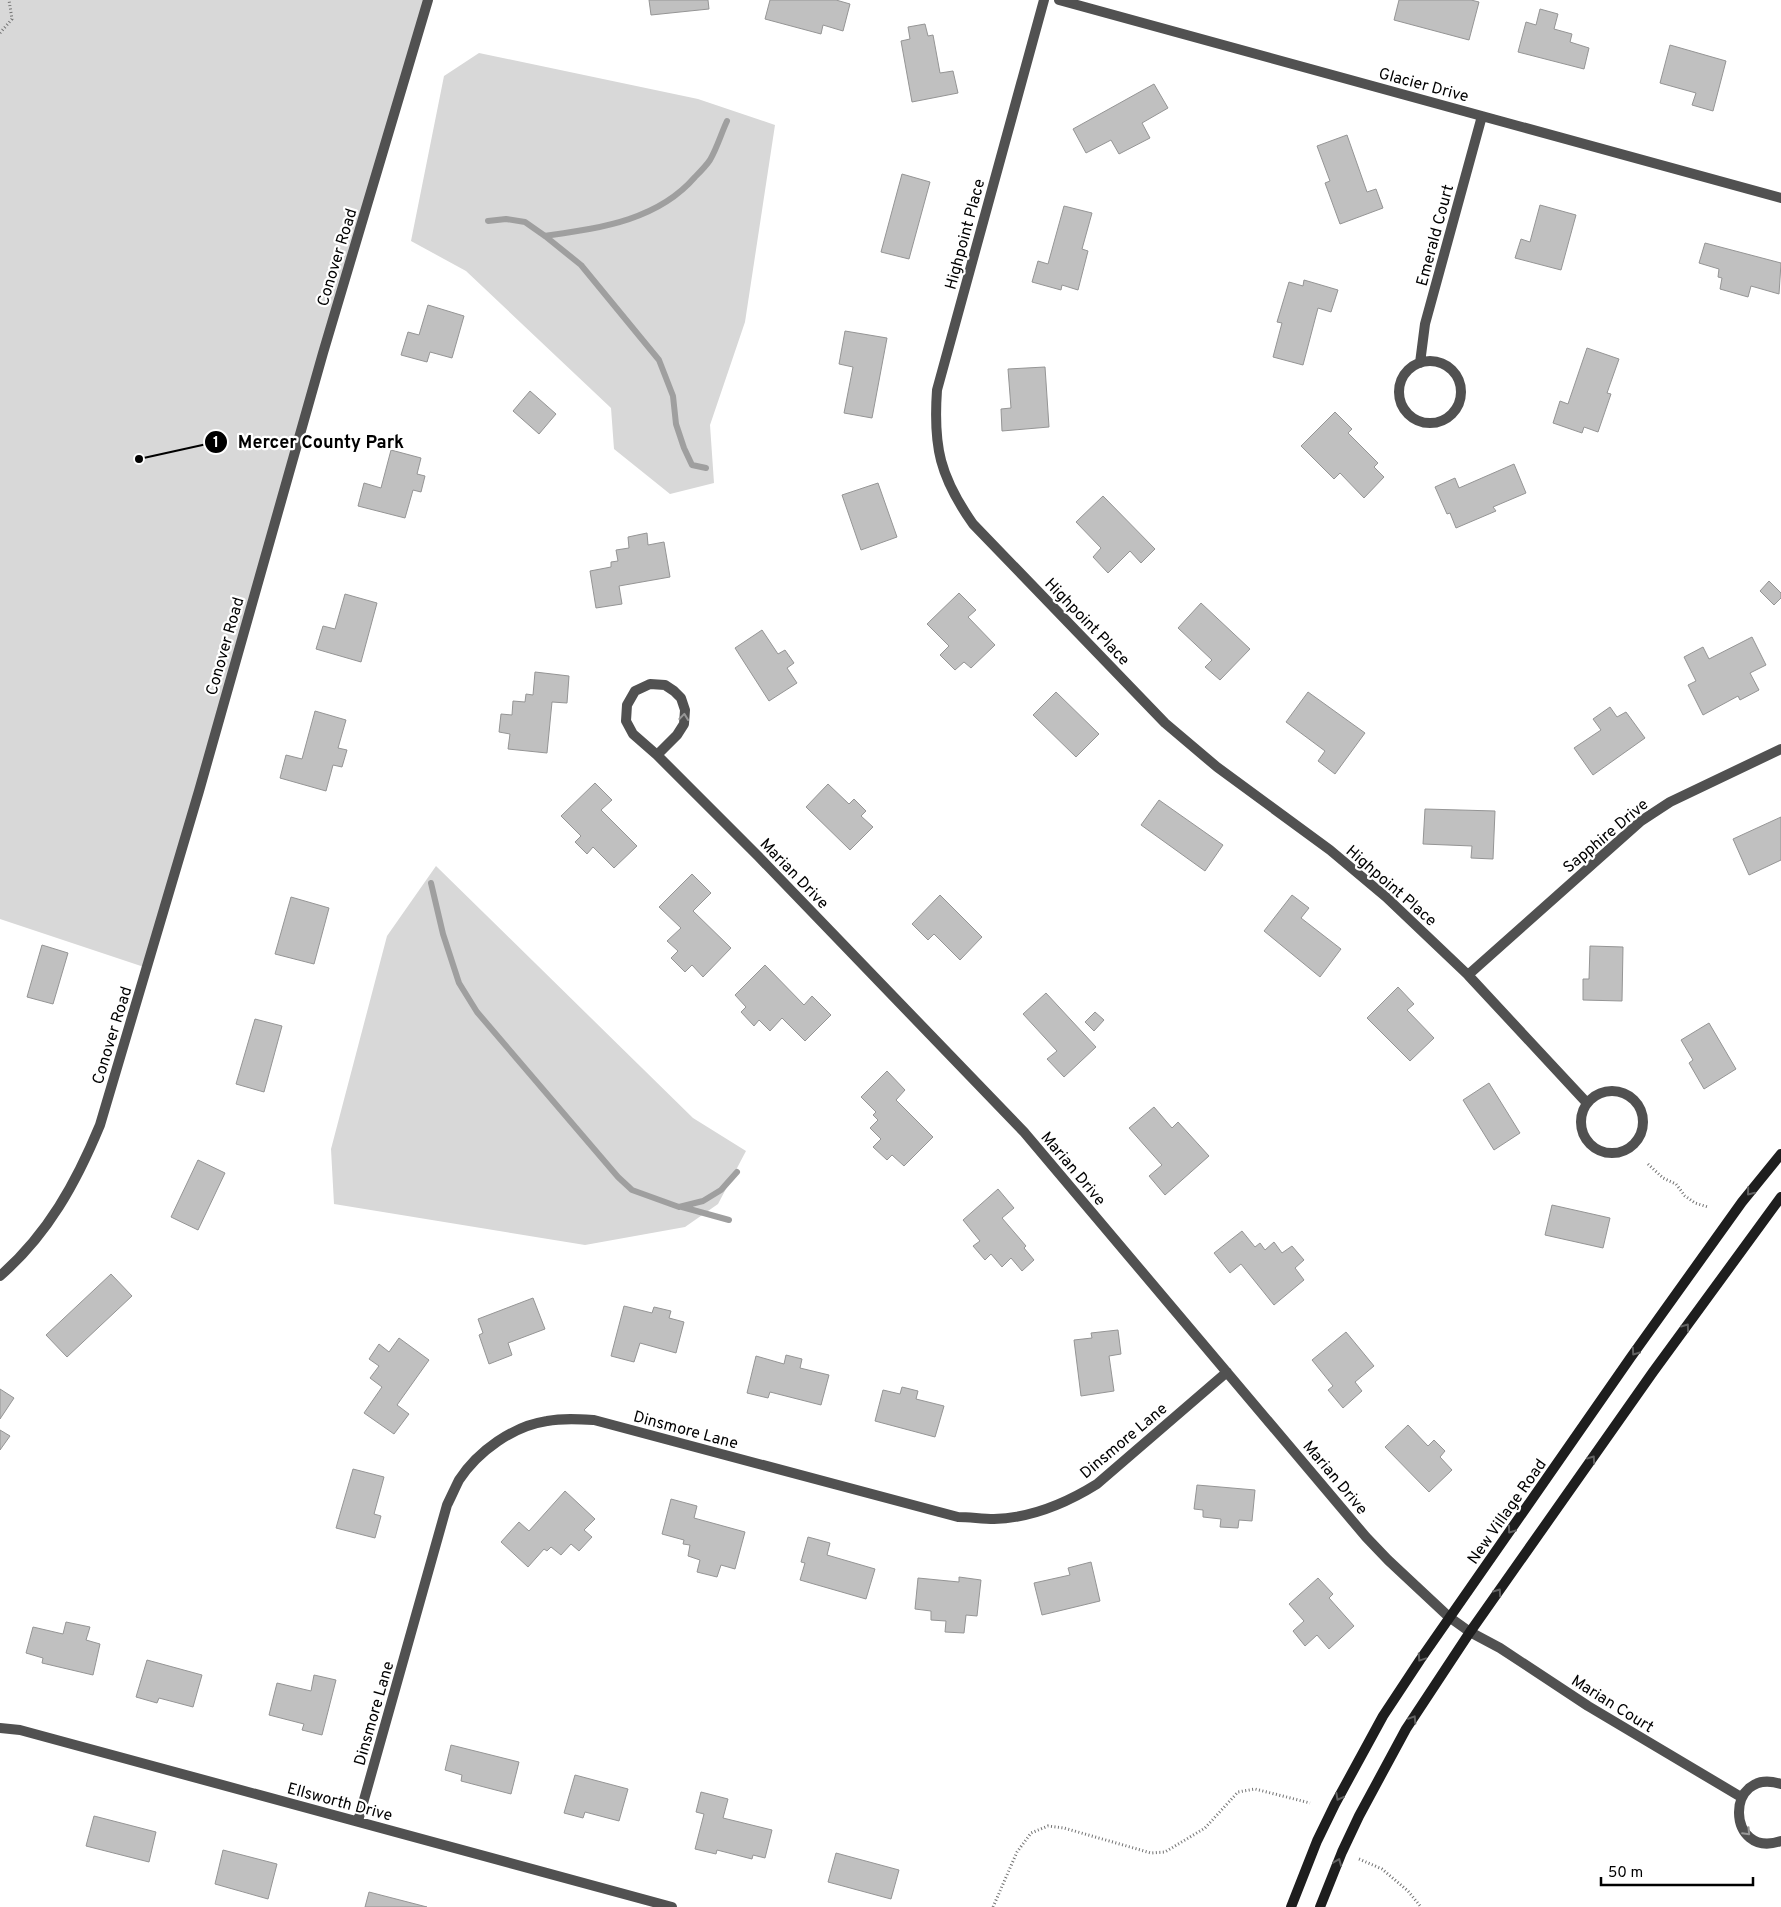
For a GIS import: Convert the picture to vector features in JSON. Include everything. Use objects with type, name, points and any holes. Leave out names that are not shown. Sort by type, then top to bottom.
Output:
[{"type":"main road","name":"New Village Road","points":[[1291,1907],[1317,1841],[1383,1716],[1449,1617],[1698,1264],[1742,1202],[1781,1154]]},
{"type":"main road","points":[[1320,1907],[1354,1825],[1406,1729],[1470,1632],[1653,1372],[1781,1197]]},
{"type":"street","name":"Conover Road","points":[[0,1276],[14,1264],[39,1235],[61,1205],[83,1166],[100,1125],[196,800],[323,353],[428,0]]},
{"type":"street","name":"Highpoint Place","points":[[1044,0],[937,390],[935,422],[938,451],[946,479],[959,505],[973,524],[1165,723],[1217,767],[1330,850],[1422,930],[1468,975],[1587,1103]]},
{"type":"street","name":"Glacier Drive","points":[[1059,0],[1781,198]]},
{"type":"street","name":"Emerald Court","points":[[1420,363],[1426,324],[1482,116]]},
{"type":"street","points":[[1435,361],[1446,365],[1452,370],[1461,385],[1461,396],[1456,408],[1449,417],[1434,423],[1420,421],[1410,416],[1403,407],[1400,397],[1401,381],[1410,368],[1420,363],[1435,361]]},
{"type":"street","name":"Marian Drive","points":[[657,755],[677,735],[684,724],[685,710],[681,698],[674,691],[665,686],[650,684],[631,696],[626,711],[626,721],[633,734],[657,755],[758,856],[1024,1132],[1366,1537],[1449,1617],[1470,1632]]},
{"type":"street","name":"Sapphire Drive","points":[[1468,975],[1641,821],[1670,802],[1781,749]]},
{"type":"street","points":[[1622,1092],[1639,1108],[1642,1118],[1640,1135],[1626,1149],[1617,1152],[1606,1152],[1596,1149],[1582,1132],[1582,1112],[1587,1103],[1600,1093],[1622,1092]]},
{"type":"street","name":"Dinsmore Lane","points":[[358,1821],[447,1505],[460,1480],[479,1456],[498,1440],[521,1428],[545,1421],[568,1418],[594,1420],[958,1516],[993,1519],[1021,1516],[1049,1509],[1097,1484],[1228,1372]]},
{"type":"street","name":"Marian Court","points":[[1470,1632],[1500,1648],[1588,1706],[1741,1797]]},
{"type":"street","name":"Ellsworth Drive","points":[[0,1728],[30,1732],[672,1907]]},
{"type":"street","points":[[1781,1784],[1765,1781],[1755,1784],[1741,1797],[1738,1808],[1741,1827],[1754,1840],[1762,1843],[1781,1841]]},
{"type":"street","points":[[629,1907],[632,1896]]},
{"type":"path","points":[[0,33],[12,19],[9,0]]},
{"type":"path","points":[[1648,1164],[1663,1178],[1676,1184],[1685,1196],[1695,1203],[1708,1207]]},
{"type":"path","points":[[993,1907],[1017,1852],[1031,1833],[1048,1826],[1064,1828],[1151,1853],[1165,1852],[1206,1828],[1238,1792],[1255,1789],[1310,1803]]},
{"type":"path","points":[[1358,1858],[1382,1869],[1408,1891],[1422,1907]]},
{"type":"shaded area","points":[[0,0],[425,0],[144,967],[0,919]]},
{"type":"shaded area","points":[[479,53],[698,99],[775,125],[745,322],[710,425],[714,483],[670,494],[614,449],[611,408],[466,271],[411,241],[444,76]]},
{"type":"shaded area","points":[[436,866],[693,1118],[746,1151],[718,1204],[685,1227],[585,1245],[334,1204],[331,1149],[387,936]]},
{"type":"building","points":[[649,0],[708,0],[709,9],[651,15]]},
{"type":"building","points":[[770,0],[836,0],[850,4],[843,31],[823,25],[821,34],[765,19]]},
{"type":"building","points":[[1399,0],[1471,0],[1479,2],[1469,40],[1394,20]]},
{"type":"building","points":[[1540,9],[1558,14],[1554,29],[1572,34],[1570,42],[1589,48],[1584,69],[1518,52],[1526,22],[1536,25]]},
{"type":"building","points":[[925,24],[928,36],[933,35],[940,73],[953,71],[958,93],[912,102],[901,41],[910,39],[908,27]]},
{"type":"building","points":[[1670,45],[1726,61],[1713,111],[1692,105],[1696,93],[1660,83]]},
{"type":"building","points":[[1154,84],[1168,108],[1142,123],[1150,138],[1119,154],[1111,140],[1086,153],[1073,129]]},
{"type":"building","points":[[1347,135],[1367,192],[1376,189],[1383,208],[1340,224],[1325,183],[1330,181],[1317,146]]},
{"type":"building","points":[[902,174],[930,182],[909,259],[881,252]]},
{"type":"building","points":[[1540,205],[1576,215],[1561,270],[1515,258],[1521,239],[1530,242]]},
{"type":"building","points":[[1064,206],[1092,213],[1082,249],[1088,251],[1078,290],[1062,285],[1061,290],[1032,282],[1038,261],[1048,264]]},
{"type":"building","points":[[1705,243],[1781,263],[1779,294],[1751,286],[1748,297],[1720,289],[1722,278],[1718,277],[1719,269],[1699,263]]},
{"type":"building","points":[[1304,280],[1338,290],[1331,312],[1318,308],[1303,365],[1273,357],[1282,323],[1277,322],[1289,282],[1303,286]]},
{"type":"building","points":[[428,305],[464,316],[452,358],[430,352],[427,362],[401,355],[408,332],[419,335]]},
{"type":"building","points":[[845,331],[887,338],[872,418],[844,413],[853,367],[839,364]]},
{"type":"building","points":[[1587,348],[1619,359],[1607,393],[1611,394],[1598,432],[1584,427],[1582,433],[1553,423],[1560,401],[1568,404]]},
{"type":"building","points":[[1045,367],[1049,427],[1002,431],[1001,409],[1011,408],[1008,369]]},
{"type":"building","points":[[530,391],[556,414],[539,434],[513,411]]},
{"type":"building","points":[[1335,412],[1352,429],[1348,433],[1378,463],[1374,467],[1384,477],[1364,498],[1340,473],[1334,479],[1301,446]]},
{"type":"building","points":[[391,450],[421,458],[417,474],[425,476],[421,492],[413,490],[405,518],[358,506],[364,483],[381,488]]},
{"type":"building","points":[[1514,464],[1526,493],[1493,507],[1496,511],[1456,528],[1450,513],[1447,514],[1435,487],[1455,478],[1459,488]]},
{"type":"building","points":[[878,483],[897,537],[861,550],[842,495]]},
{"type":"building","points":[[1103,496],[1155,549],[1141,563],[1130,551],[1108,573],[1093,557],[1101,548],[1076,522]]},
{"type":"building","points":[[647,533],[648,545],[664,542],[670,577],[619,586],[622,604],[596,608],[590,571],[611,567],[611,562],[618,561],[616,550],[629,548],[628,537]]},
{"type":"building","points":[[1769,581],[1781,593],[1781,598],[1774,605],[1760,591]]},
{"type":"building","points":[[959,593],[976,610],[968,617],[995,645],[971,668],[964,662],[955,670],[940,655],[949,646],[927,624]]},
{"type":"building","points":[[345,594],[377,603],[361,662],[316,649],[323,626],[335,629]]},
{"type":"building","points":[[1201,603],[1250,649],[1220,680],[1205,667],[1212,660],[1178,628]]},
{"type":"building","points":[[762,630],[778,654],[785,650],[794,663],[787,668],[797,683],[769,701],[735,648]]},
{"type":"building","points":[[1752,637],[1766,665],[1750,673],[1759,690],[1740,700],[1738,696],[1703,715],[1688,685],[1696,681],[1684,657],[1703,647],[1709,659]]},
{"type":"building","points":[[535,672],[569,676],[567,703],[552,702],[547,753],[508,749],[510,734],[499,732],[501,714],[512,715],[513,701],[525,702],[526,694],[533,695]]},
{"type":"building","points":[[1056,692],[1099,734],[1076,757],[1033,715]]},
{"type":"building","points":[[1308,692],[1365,733],[1335,774],[1318,761],[1325,751],[1286,722]]},
{"type":"building","points":[[1610,707],[1617,717],[1626,712],[1645,738],[1593,775],[1574,748],[1601,730],[1593,719]]},
{"type":"building","points":[[315,711],[346,720],[338,748],[347,750],[342,767],[333,765],[326,791],[280,778],[286,755],[302,759]]},
{"type":"building","points":[[595,783],[612,800],[601,810],[637,846],[614,868],[593,847],[587,854],[575,842],[581,836],[561,816]]},
{"type":"building","points":[[828,784],[849,804],[854,799],[866,811],[861,816],[873,827],[850,850],[806,807]]},
{"type":"building","points":[[1159,800],[1223,845],[1205,871],[1141,825]]},
{"type":"building","points":[[1425,809],[1495,811],[1493,859],[1471,858],[1472,846],[1423,844]]},
{"type":"building","points":[[1781,817],[1781,860],[1749,875],[1733,839]]},
{"type":"building","points":[[692,874],[711,893],[693,911],[731,948],[703,977],[692,965],[685,972],[671,958],[678,951],[667,941],[681,928],[659,907]]},
{"type":"building","points":[[940,895],[982,937],[960,960],[934,934],[928,940],[912,924]]},
{"type":"building","points":[[1292,895],[1309,908],[1301,918],[1341,949],[1320,977],[1264,931]]},
{"type":"building","points":[[291,897],[329,908],[314,964],[275,954]]},
{"type":"building","points":[[42,945],[68,953],[53,1004],[27,997]]},
{"type":"building","points":[[1590,946],[1623,947],[1622,1001],[1583,1000],[1583,979],[1589,979]]},
{"type":"building","points":[[765,965],[804,1005],[812,996],[831,1015],[805,1041],[782,1018],[770,1031],[759,1020],[754,1026],[741,1012],[746,1007],[735,995]]},
{"type":"building","points":[[1398,987],[1414,1004],[1407,1010],[1434,1038],[1410,1061],[1367,1018]]},
{"type":"building","points":[[1046,993],[1096,1047],[1064,1077],[1047,1059],[1057,1051],[1023,1014]]},
{"type":"building","points":[[1095,1012],[1104,1020],[1094,1031],[1085,1022]]},
{"type":"building","points":[[255,1019],[282,1026],[264,1092],[236,1084]]},
{"type":"building","points":[[1709,1023],[1736,1069],[1704,1089],[1689,1063],[1693,1060],[1681,1040]]},
{"type":"building","points":[[887,1071],[905,1090],[896,1100],[933,1137],[904,1166],[892,1155],[887,1160],[873,1147],[881,1139],[870,1128],[878,1120],[873,1115],[876,1112],[861,1097]]},
{"type":"building","points":[[1489,1083],[1520,1133],[1494,1150],[1463,1100]]},
{"type":"building","points":[[1154,1107],[1172,1128],[1178,1122],[1209,1156],[1165,1195],[1149,1176],[1162,1165],[1129,1128]]},
{"type":"building","points":[[198,1160],[225,1173],[198,1230],[171,1217]]},
{"type":"building","points":[[998,1189],[1014,1208],[1002,1218],[1026,1246],[1024,1248],[1034,1260],[1022,1271],[1011,1258],[1002,1267],[991,1254],[985,1260],[973,1246],[980,1241],[963,1220]]},
{"type":"building","points":[[1552,1205],[1610,1218],[1603,1248],[1545,1235]]},
{"type":"building","points":[[1242,1231],[1255,1247],[1260,1243],[1265,1250],[1274,1242],[1282,1253],[1292,1246],[1304,1260],[1295,1268],[1304,1280],[1274,1305],[1241,1264],[1230,1273],[1214,1253]]},
{"type":"building","points":[[111,1274],[132,1296],[67,1357],[46,1335]]},
{"type":"building","points":[[533,1298],[545,1329],[508,1343],[512,1355],[489,1364],[479,1335],[483,1333],[478,1319]]},
{"type":"building","points":[[624,1306],[652,1313],[654,1307],[671,1311],[669,1318],[684,1322],[676,1353],[640,1343],[634,1362],[611,1356]]},
{"type":"building","points":[[1118,1330],[1121,1354],[1109,1356],[1114,1391],[1081,1396],[1074,1340],[1092,1338],[1091,1333]]},
{"type":"building","points":[[1346,1332],[1374,1366],[1355,1382],[1362,1391],[1343,1408],[1328,1390],[1333,1386],[1312,1360]]},
{"type":"building","points":[[399,1338],[429,1360],[397,1405],[409,1414],[394,1434],[364,1413],[382,1387],[370,1378],[379,1366],[369,1359],[379,1344],[389,1352]]},
{"type":"building","points":[[786,1355],[802,1359],[800,1368],[829,1375],[821,1405],[770,1392],[768,1398],[747,1393],[756,1356],[784,1364]]},
{"type":"building","points":[[902,1387],[918,1391],[916,1399],[944,1406],[935,1437],[875,1421],[883,1390],[900,1394]]},
{"type":"building","points":[[0,1389],[14,1398],[0,1419]]},
{"type":"building","points":[[1408,1425],[1428,1446],[1434,1440],[1445,1451],[1440,1457],[1452,1470],[1429,1492],[1385,1447]]},
{"type":"building","points":[[0,1430],[10,1436],[0,1450]]},
{"type":"building","points":[[353,1469],[384,1477],[374,1514],[381,1516],[375,1538],[336,1528]]},
{"type":"building","points":[[1197,1485],[1255,1490],[1252,1521],[1239,1520],[1238,1528],[1220,1527],[1221,1519],[1203,1517],[1203,1510],[1194,1509]]},
{"type":"building","points":[[565,1491],[595,1519],[584,1530],[592,1537],[579,1551],[571,1544],[561,1555],[551,1547],[547,1551],[544,1549],[528,1567],[501,1542],[519,1522],[529,1531]]},
{"type":"building","points":[[671,1499],[697,1506],[694,1518],[745,1532],[735,1569],[721,1565],[717,1577],[697,1572],[700,1560],[688,1556],[690,1545],[683,1544],[684,1540],[662,1534]]},
{"type":"building","points":[[808,1537],[830,1543],[827,1555],[875,1569],[866,1599],[800,1580],[805,1563],[801,1562]]},
{"type":"building","points":[[1091,1562],[1100,1601],[1042,1615],[1034,1583],[1070,1575],[1068,1568]]},
{"type":"building","points":[[959,1577],[981,1580],[977,1616],[966,1615],[964,1633],[945,1632],[946,1621],[931,1620],[931,1611],[915,1609],[918,1578],[959,1582]]},
{"type":"building","points":[[1318,1578],[1333,1594],[1329,1598],[1354,1626],[1329,1649],[1317,1635],[1305,1646],[1293,1631],[1304,1621],[1289,1604]]},
{"type":"building","points":[[66,1622],[90,1627],[86,1640],[100,1644],[93,1675],[42,1663],[43,1658],[26,1653],[33,1627],[63,1634]]},
{"type":"building","points":[[147,1660],[202,1675],[193,1707],[159,1698],[157,1703],[136,1697]]},
{"type":"building","points":[[314,1675],[336,1680],[322,1735],[302,1730],[304,1724],[269,1715],[277,1683],[311,1691]]},
{"type":"building","points":[[451,1745],[519,1762],[511,1794],[461,1781],[462,1775],[445,1770]]},
{"type":"building","points":[[575,1775],[628,1789],[619,1821],[585,1812],[583,1818],[564,1813]]},
{"type":"building","points":[[701,1792],[728,1799],[723,1818],[772,1830],[765,1858],[753,1855],[752,1859],[717,1850],[716,1854],[695,1849],[704,1814],[696,1812]]},
{"type":"building","points":[[94,1816],[156,1832],[149,1862],[86,1846]]},
{"type":"building","points":[[223,1850],[277,1864],[268,1899],[215,1884]]},
{"type":"building","points":[[836,1853],[899,1870],[891,1899],[828,1882]]},
{"type":"building","points":[[369,1892],[427,1907],[365,1907]]},
{"type":"waterway","points":[[545,236],[586,230],[626,220],[663,204],[680,192],[708,162],[715,151],[727,121]]},
{"type":"waterway","points":[[488,221],[506,219],[525,222],[581,265],[659,360],[673,396],[676,424],[684,448],[692,465],[706,468]]},
{"type":"waterway","points":[[431,883],[443,934],[459,983],[477,1012],[618,1177],[632,1190],[679,1207],[703,1201],[721,1190],[737,1172]]},
{"type":"waterway","points":[[682,1207],[729,1220]]},
{"type":"place","name":"Mercer County Park","points":[[139,459]]}]
